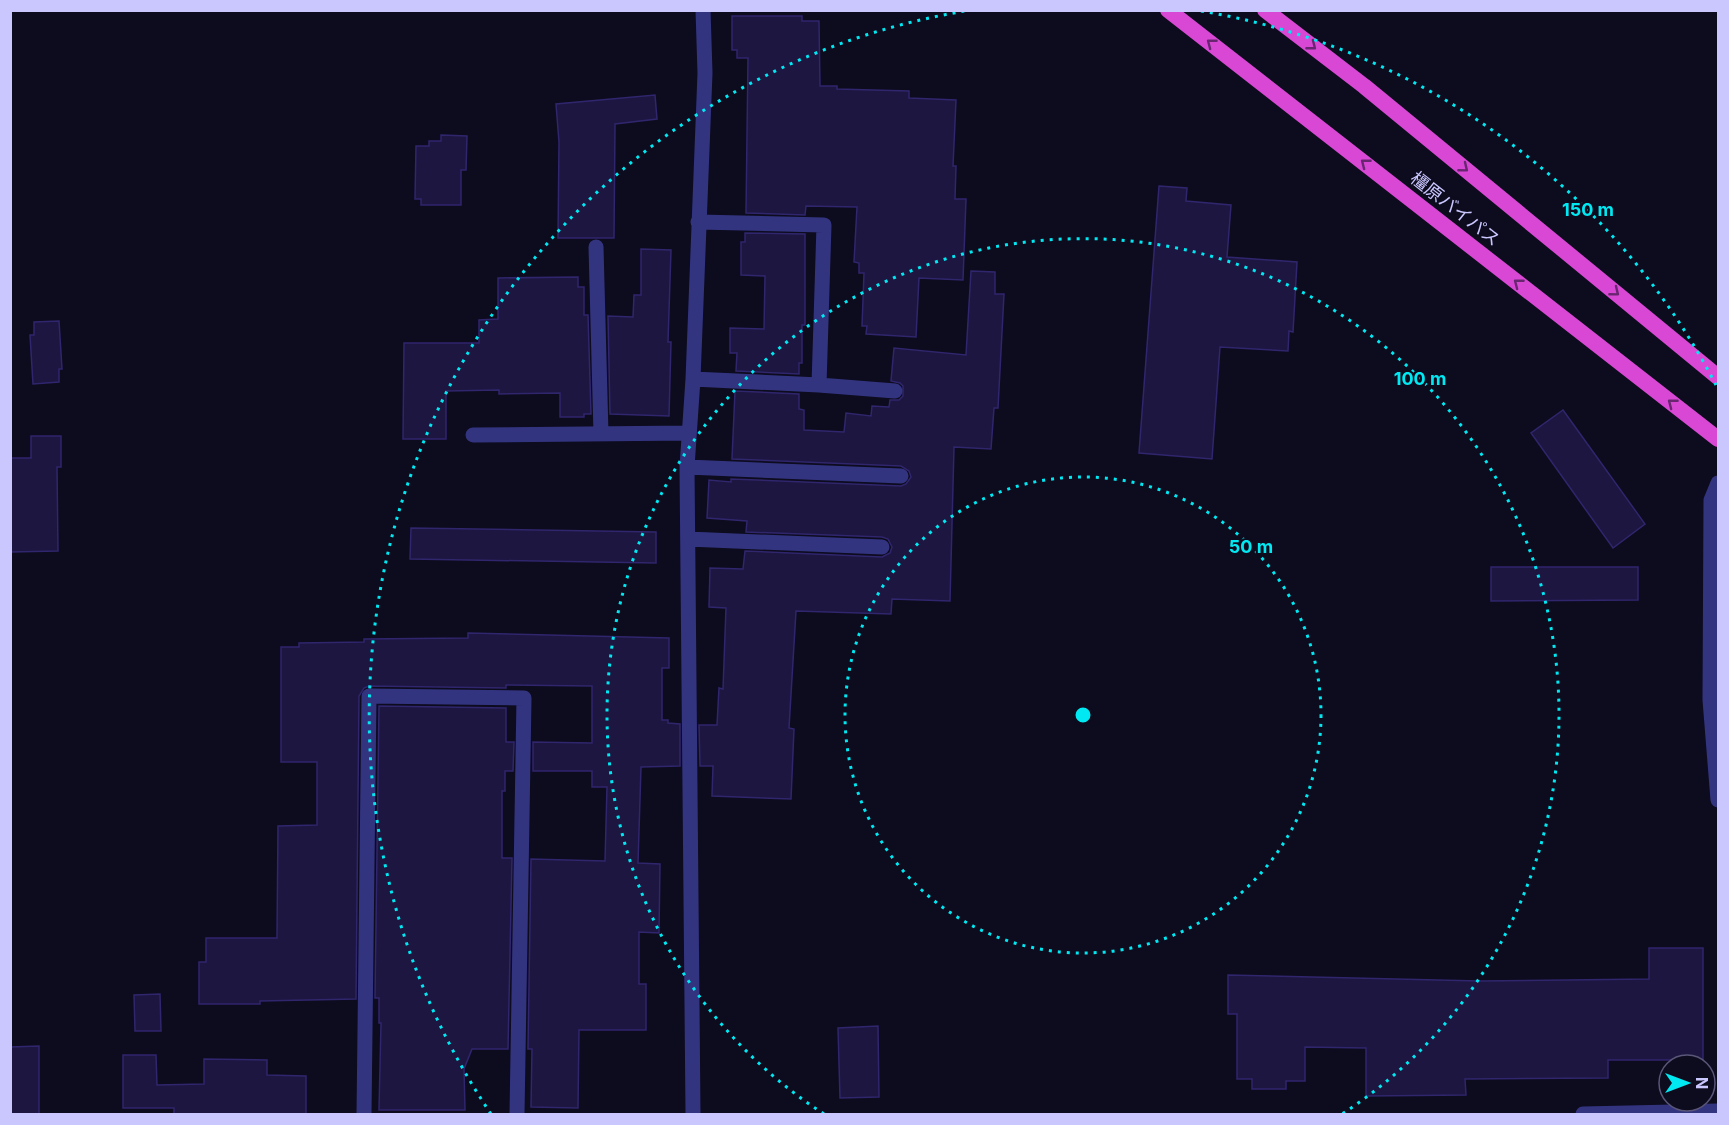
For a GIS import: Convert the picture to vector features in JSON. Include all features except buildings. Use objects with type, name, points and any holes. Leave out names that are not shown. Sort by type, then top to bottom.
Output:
[{"type":"highway","name":"橿原バイパス","points":[[1168,10],[1719,438]]},
{"type":"highway","name":"橿原バイパス","points":[[1265,10],[1364,86],[1719,377]]},
{"type":"street","points":[[693,1114],[687,466],[693,379],[705,73],[703,10]]},
{"type":"street","points":[[698,222],[824,225],[819,385]]},
{"type":"street","points":[[596,247],[601,434]]},
{"type":"street","points":[[693,379],[895,391]]},
{"type":"street","points":[[473,435],[689,433]]},
{"type":"street","points":[[687,466],[902,476]]},
{"type":"street","points":[[1719,483],[1710,500],[1710,700],[1719,800]]},
{"type":"street","points":[[688,540],[882,547]]},
{"type":"street","points":[[364,1114],[369,696],[524,698],[517,1114]]},
{"type":"street","points":[[1583,1114],[1657,1113]]}]
